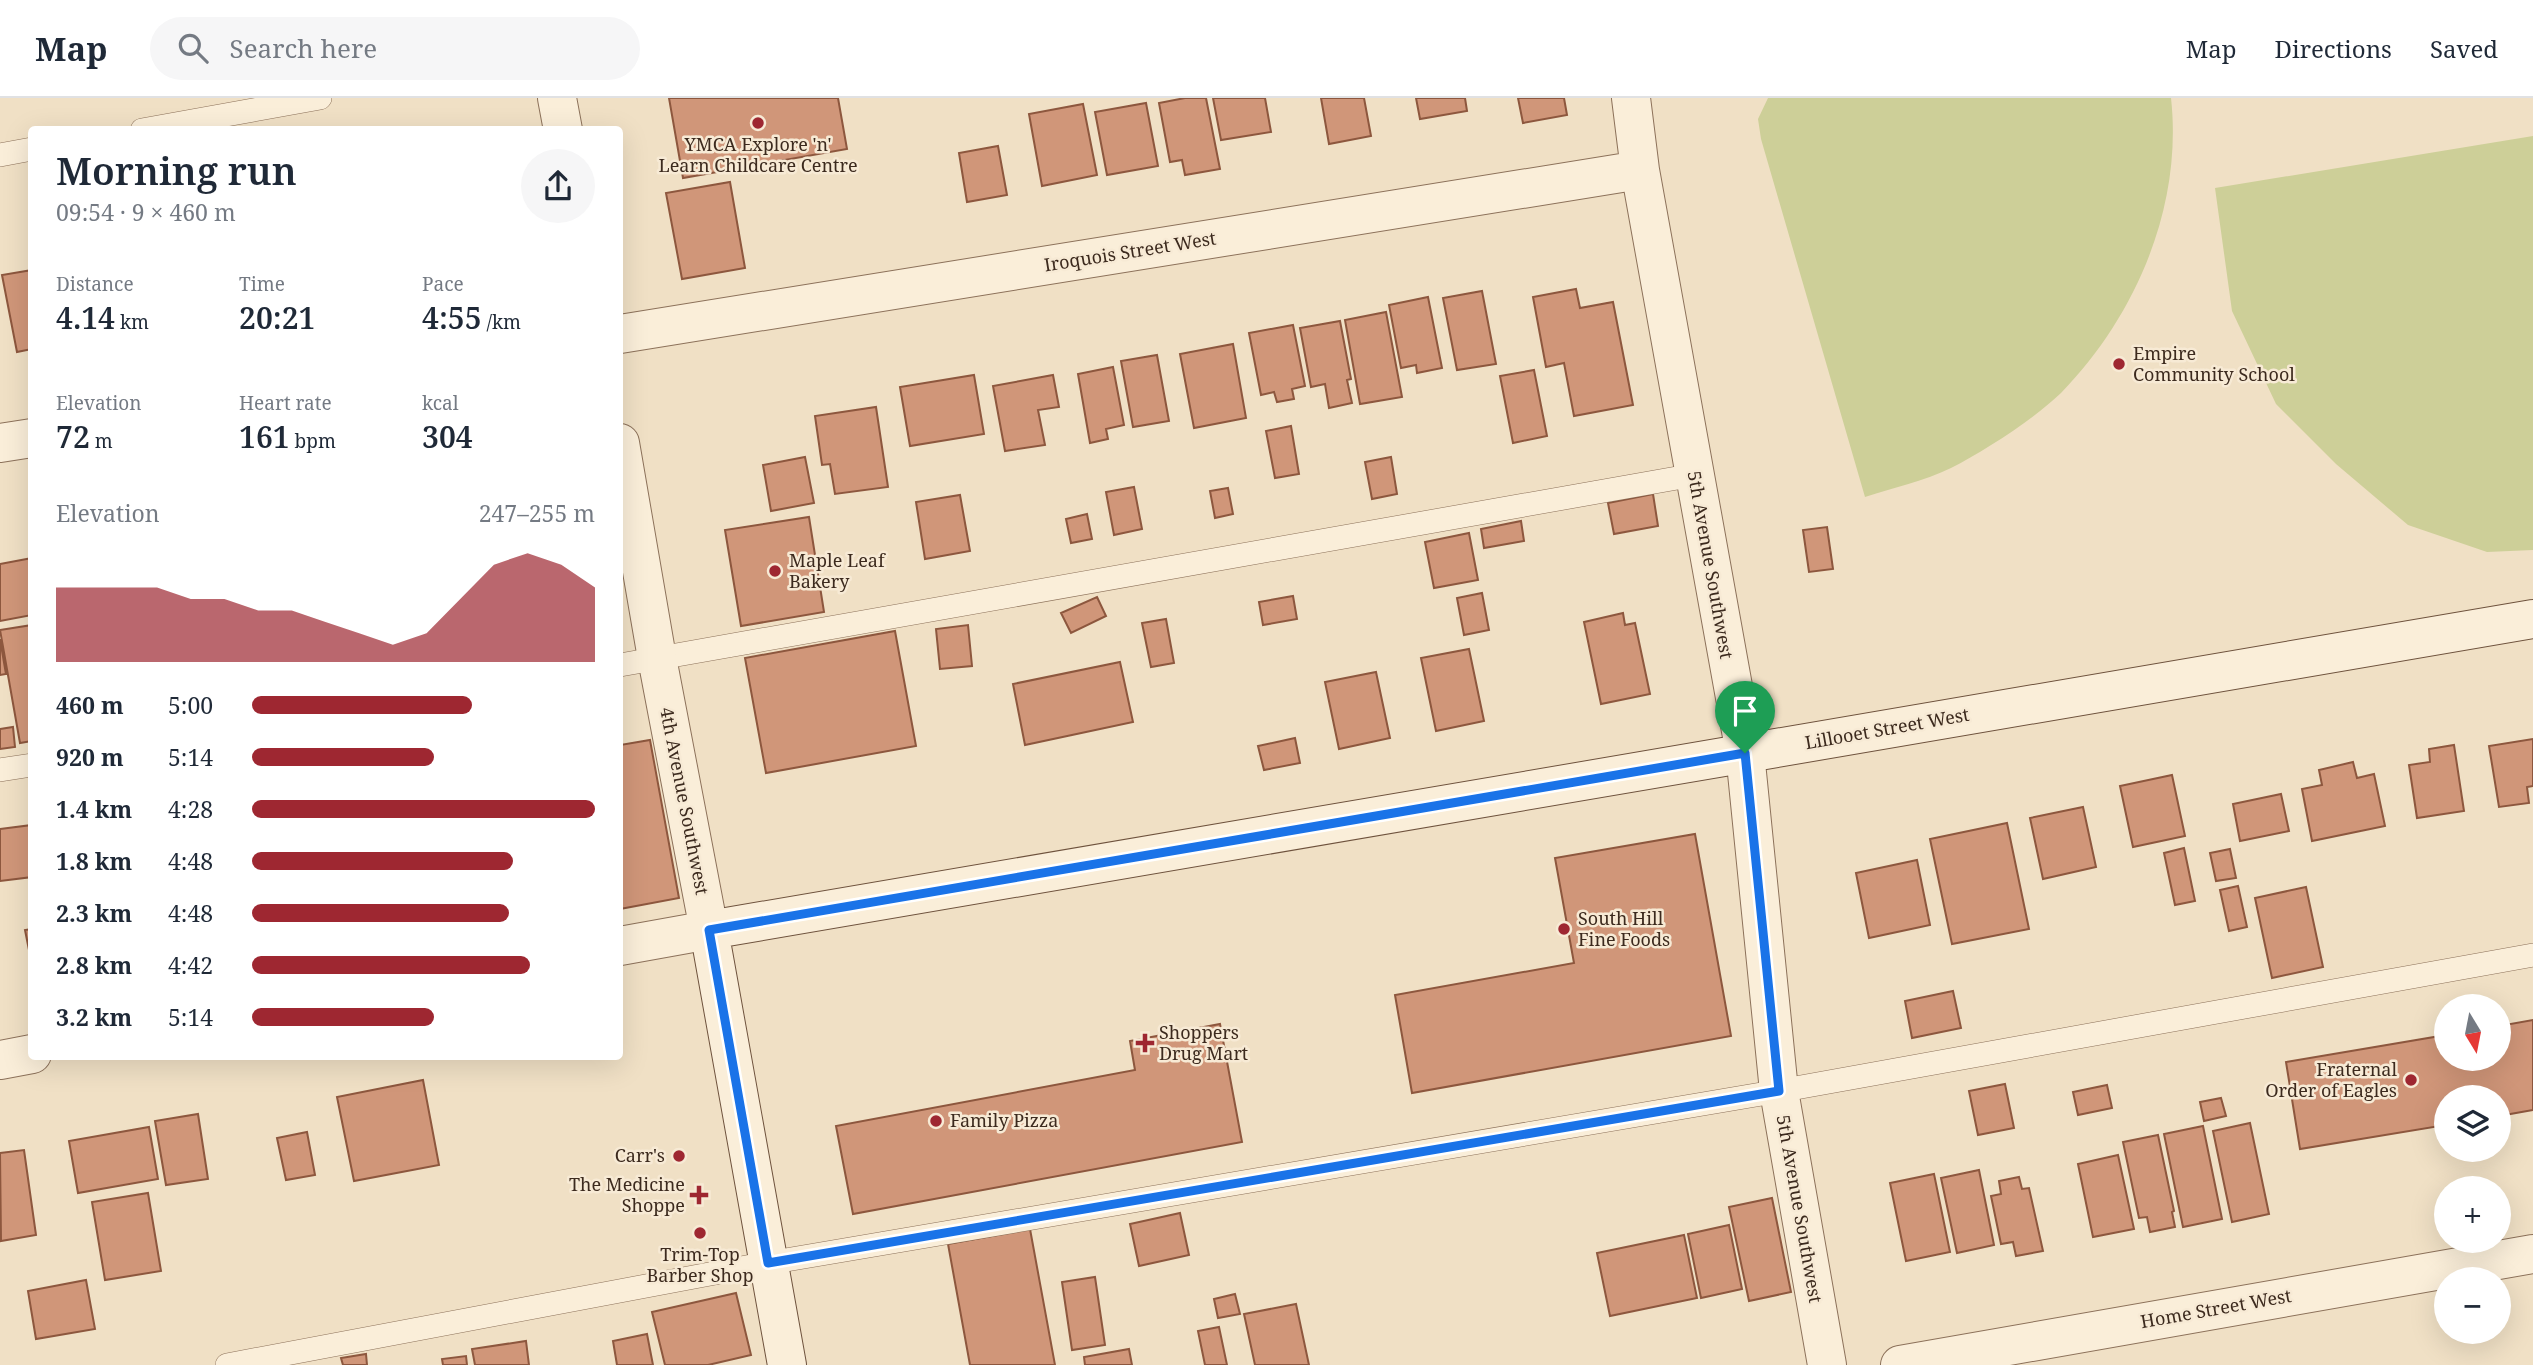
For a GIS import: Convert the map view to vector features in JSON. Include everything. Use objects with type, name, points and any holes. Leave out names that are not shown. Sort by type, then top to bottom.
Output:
[{"type":"street","points":[[558,98],[562,126]]},
{"type":"street","name":"5th Avenue Southwest","points":[[1631,98],[1640,170],[1745,753],[1779,1091],[1827,1365]]},
{"type":"street","name":"Iroquois Street West","points":[[623,334],[1640,170]]},
{"type":"street","points":[[0,443],[28,439]]},
{"type":"street","name":"4th Avenue Southwest","points":[[623,460],[787,1365]]},
{"type":"street","name":"Lillooet Street West","points":[[623,945],[2533,619]]},
{"type":"street","points":[[0,1060],[28,1055]]},
{"type":"street","name":"Home Street West","points":[[1900,1365],[2533,1254]]},
{"type":"lane","points":[[164,126],[320,98]]},
{"type":"lane","points":[[0,155],[28,150]]},
{"type":"lane","points":[[623,664],[1694,475]]},
{"type":"lane","points":[[0,770],[28,766]]},
{"type":"lane","points":[[227,1365],[768,1263],[1779,1091],[2533,955]]},
{"type":"green space","points":[[1768,98],[2171,98],[2173,139],[2169,179],[2149,257],[2112,330],[2088,363],[2061,393],[2008,434],[1951,468],[1865,497],[1761,139],[1758,119]]},
{"type":"green space","points":[[2533,136],[2533,550],[2487,552],[2408,525],[2336,464],[2276,404],[2232,311],[2215,188]]},
{"type":"building","name":"YMCA Explore 'n' Learn Childcare Centre","points":[[669,98],[838,98],[847,149],[683,178]]},
{"type":"building","points":[[1185,98],[1206,98],[1220,169],[1185,175],[1182,160],[1170,162],[1159,103]]},
{"type":"building","points":[[1213,98],[1265,98],[1271,132],[1221,140]]},
{"type":"building","points":[[1321,98],[1364,98],[1371,136],[1329,144]]},
{"type":"building","points":[[1416,98],[1465,98],[1467,111],[1420,119]]},
{"type":"building","points":[[1518,98],[1564,98],[1567,115],[1523,123]]},
{"type":"building","points":[[1146,103],[1158,166],[1107,175],[1095,112]]},
{"type":"building","points":[[1083,104],[1097,175],[1042,186],[1029,114]]},
{"type":"building","points":[[998,146],[1007,195],[967,202],[959,153]]},
{"type":"building","points":[[730,182],[745,268],[682,279],[666,193]]},
{"type":"building","points":[[28,271],[28,350],[17,352],[2,275]]},
{"type":"building","points":[[1576,289],[1580,308],[1613,302],[1633,405],[1574,416],[1564,363],[1546,367],[1533,297]]},
{"type":"building","points":[[1482,291],[1496,364],[1457,370],[1443,298]]},
{"type":"building","points":[[1428,297],[1442,368],[1417,373],[1416,365],[1401,368],[1389,305]]},
{"type":"building","points":[[1386,312],[1402,397],[1360,404],[1345,320]]},
{"type":"building","points":[[1340,321],[1351,379],[1347,380],[1352,403],[1329,408],[1325,384],[1311,387],[1300,328]]},
{"type":"building","points":[[1293,325],[1305,386],[1292,389],[1294,399],[1277,402],[1274,392],[1261,395],[1249,333]]},
{"type":"building","points":[[1233,344],[1246,418],[1194,428],[1180,354]]},
{"type":"building","points":[[1157,355],[1169,421],[1133,427],[1121,361]]},
{"type":"building","points":[[1113,367],[1124,425],[1106,429],[1108,439],[1090,443],[1078,374]]},
{"type":"building","points":[[1534,370],[1547,436],[1513,443],[1500,376]]},
{"type":"building","points":[[974,375],[984,434],[910,446],[900,387]]},
{"type":"building","points":[[1053,375],[1059,407],[1038,410],[1045,445],[1005,451],[993,386]]},
{"type":"building","points":[[876,407],[888,487],[835,494],[830,464],[822,465],[815,416]]},
{"type":"building","points":[[1291,426],[1299,474],[1275,478],[1266,431]]},
{"type":"building","points":[[805,457],[814,503],[771,511],[763,465]]},
{"type":"building","points":[[1391,457],[1397,494],[1372,499],[1365,462]]},
{"type":"building","points":[[1134,487],[1142,529],[1114,535],[1106,492]]},
{"type":"building","points":[[1228,488],[1233,514],[1215,518],[1210,491]]},
{"type":"building","points":[[1653,494],[1658,526],[1614,534],[1608,503]]},
{"type":"building","points":[[960,495],[970,551],[925,559],[916,502]]},
{"type":"building","points":[[1087,514],[1092,539],[1071,543],[1066,519]]},
{"type":"building","name":"Maple Leaf Bakery","points":[[809,517],[824,612],[741,626],[725,530]]},
{"type":"building","points":[[1521,521],[1524,541],[1484,548],[1481,529]]},
{"type":"building","points":[[1827,527],[1833,569],[1809,572],[1803,530]]},
{"type":"building","points":[[1469,533],[1478,580],[1434,588],[1425,542]]},
{"type":"building","points":[[28,559],[28,616],[0,621],[0,564]]},
{"type":"building","points":[[1482,593],[1489,630],[1464,635],[1457,598]]},
{"type":"building","points":[[1293,596],[1297,619],[1263,625],[1259,602]]},
{"type":"building","points":[[1097,597],[1106,616],[1071,633],[1061,613]]},
{"type":"building","points":[[1623,613],[1625,625],[1635,623],[1650,694],[1601,704],[1584,622]]},
{"type":"building","points":[[1166,619],[1174,663],[1151,667],[1142,623]]},
{"type":"building","points":[[968,625],[972,666],[940,669],[936,629]]},
{"type":"building","points":[[28,626],[28,742],[20,743],[0,630]]},
{"type":"building","points":[[895,631],[916,746],[766,773],[745,658]]},
{"type":"building","points":[[0,639],[6,674],[0,675]]},
{"type":"building","points":[[1469,649],[1484,721],[1436,731],[1421,658]]},
{"type":"building","points":[[1120,662],[1133,722],[1025,745],[1013,684]]},
{"type":"building","points":[[1376,672],[1390,738],[1339,749],[1325,682]]},
{"type":"building","points":[[13,727],[15,747],[0,749],[0,729]]},
{"type":"building","points":[[1295,738],[1300,763],[1264,770],[1258,746]]},
{"type":"building","points":[[2533,739],[2533,786],[2527,787],[2529,803],[2499,807],[2489,746]]},
{"type":"building","points":[[650,740],[679,898],[623,908],[623,744]]},
{"type":"building","points":[[2454,745],[2464,811],[2417,818],[2409,765],[2430,762],[2429,749]]},
{"type":"building","points":[[2353,762],[2357,778],[2374,774],[2385,826],[2312,841],[2302,789],[2322,785],[2319,770]]},
{"type":"building","points":[[2172,775],[2185,836],[2133,847],[2120,786]]},
{"type":"building","points":[[2281,794],[2289,831],[2240,841],[2233,804]]},
{"type":"building","points":[[2083,807],[2096,867],[2043,879],[2030,818]]},
{"type":"building","points":[[2007,823],[2029,929],[1952,944],[1930,839]]},
{"type":"building","points":[[28,826],[28,878],[0,881],[0,829]]},
{"type":"building","points":[[1695,834],[1731,1036],[1412,1093],[1395,995],[1574,963],[1555,858]]},
{"type":"building","points":[[2184,848],[2195,901],[2175,905],[2164,853]]},
{"type":"building","points":[[2230,849],[2236,878],[2216,881],[2210,853]]},
{"type":"building","points":[[1917,860],[1930,925],[1869,938],[1856,873]]},
{"type":"building","points":[[2238,886],[2247,927],[2229,931],[2220,890]]},
{"type":"building","points":[[2306,887],[2323,967],[2272,978],[2255,898]]},
{"type":"building","points":[[1953,991],[1961,1028],[1912,1038],[1905,1001]]},
{"type":"building","name":"Fraternal Order of Eagles","points":[[2533,1020],[2533,1110],[2511,1114],[2511,1085],[2434,1085],[2434,1127],[2300,1149],[2286,1062],[2434,1037],[2434,1071],[2511,1071],[2511,1024]]},
{"type":"building","points":[[1220,1024],[1242,1142],[853,1214],[836,1126],[1135,1070],[1130,1041]]},
{"type":"building","points":[[423,1080],[439,1165],[354,1181],[337,1097]]},
{"type":"building","points":[[2005,1084],[2014,1128],[1978,1135],[1969,1091]]},
{"type":"building","points":[[2107,1085],[2112,1108],[2078,1115],[2073,1092]]},
{"type":"building","points":[[2221,1098],[2226,1116],[2204,1121],[2200,1102]]},
{"type":"building","points":[[198,1114],[208,1179],[166,1185],[155,1121]]},
{"type":"building","points":[[2250,1123],[2269,1214],[2232,1222],[2213,1131]]},
{"type":"building","points":[[2203,1126],[2222,1219],[2183,1227],[2164,1134]]},
{"type":"building","points":[[149,1127],[158,1179],[78,1193],[69,1141]]},
{"type":"building","points":[[307,1132],[315,1175],[286,1180],[277,1138]]},
{"type":"building","points":[[2158,1135],[2175,1227],[2150,1232],[2147,1217],[2139,1218],[2123,1142]]},
{"type":"building","points":[[24,1150],[36,1235],[1,1241],[0,1153]]},
{"type":"building","points":[[2118,1155],[2134,1229],[2093,1237],[2078,1164]]},
{"type":"building","points":[[1979,1170],[1994,1245],[1957,1253],[1941,1178]]},
{"type":"building","points":[[1934,1174],[1950,1252],[1906,1261],[1890,1183]]},
{"type":"building","points":[[2019,1177],[2022,1189],[2029,1188],[2043,1251],[2016,1256],[2013,1242],[2001,1244],[1991,1196],[2001,1194],[1999,1181]]},
{"type":"building","points":[[148,1193],[161,1271],[105,1280],[92,1202]]},
{"type":"building","points":[[1772,1198],[1791,1292],[1749,1301],[1729,1207]]},
{"type":"building","points":[[1180,1213],[1189,1255],[1139,1266],[1130,1224]]},
{"type":"building","points":[[1729,1225],[1742,1289],[1701,1298],[1688,1234]]},
{"type":"building","points":[[1030,1229],[1055,1365],[970,1365],[948,1244]]},
{"type":"building","points":[[1684,1235],[1697,1298],[1610,1316],[1597,1253]]},
{"type":"building","points":[[1095,1277],[1105,1345],[1072,1350],[1062,1282]]},
{"type":"building","points":[[86,1280],[95,1329],[36,1339],[28,1291]]},
{"type":"building","points":[[736,1293],[751,1355],[708,1365],[665,1365],[652,1312]]},
{"type":"building","points":[[1235,1294],[1240,1314],[1218,1318],[1214,1299]]},
{"type":"building","points":[[1296,1304],[1309,1365],[1255,1365],[1244,1314]]},
{"type":"building","points":[[1219,1327],[1227,1365],[1205,1365],[1198,1331]]},
{"type":"building","points":[[647,1334],[653,1365],[617,1365],[613,1341]]},
{"type":"building","points":[[526,1341],[529,1365],[475,1365],[472,1349]]},
{"type":"building","points":[[1129,1349],[1132,1365],[1085,1365],[1084,1357]]},
{"type":"building","points":[[366,1354],[367,1365],[343,1365],[341,1358]]},
{"type":"building","points":[[466,1356],[467,1365],[443,1365],[442,1359]]},
{"type":"place","name":"YMCA Explore 'n' Learn Childcare Centre","points":[[758,123]]},
{"type":"place","name":"Empire Community School","points":[[2119,364]]},
{"type":"place","name":"Maple Leaf Bakery","points":[[775,571]]},
{"type":"place","name":"South Hill Fine Foods","points":[[1564,929]]},
{"type":"place","name":"Shoppers Drug Mart","points":[[1145,1043]]},
{"type":"place","name":"Fraternal Order of Eagles","points":[[2411,1080]]},
{"type":"place","name":"Family Pizza","points":[[936,1121]]},
{"type":"place","name":"Carr's","points":[[679,1156]]},
{"type":"place","name":"The Medicine Shoppe","points":[[699,1195]]},
{"type":"place","name":"Trim-Top Barber Shop","points":[[700,1233]]},
{"type":"route","points":[[1745,753],[1779,1091],[768,1263],[709,930],[1745,753]]}]
